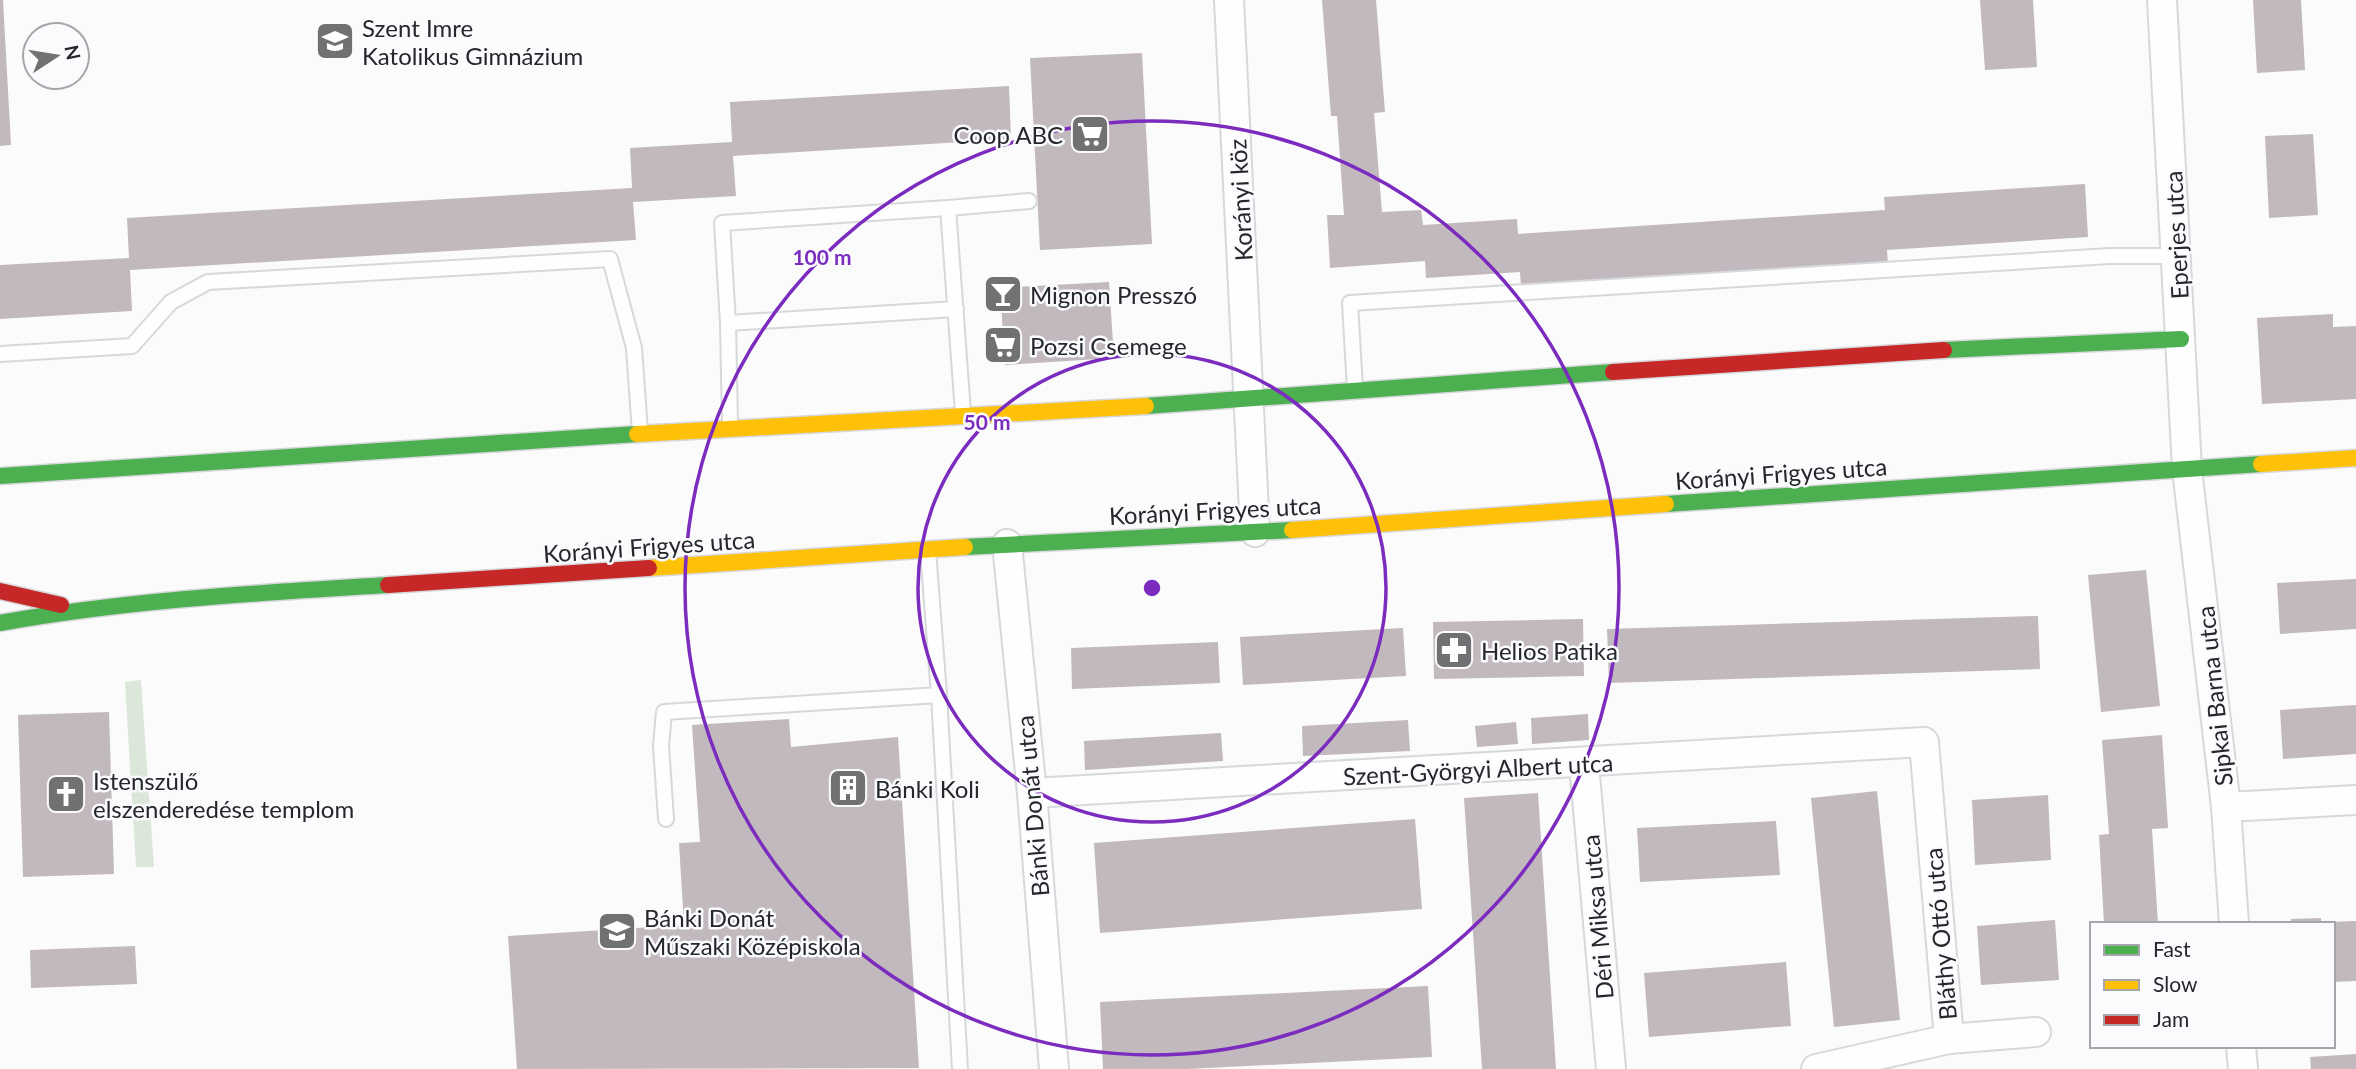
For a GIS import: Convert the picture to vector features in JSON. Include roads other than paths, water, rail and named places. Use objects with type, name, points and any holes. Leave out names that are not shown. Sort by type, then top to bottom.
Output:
[{"type":"street","name":"Korányi köz","points":[[1229,0],[1255,532]]},
{"type":"street","name":"Eperjes utca","points":[[2162,0],[2178,256],[2187,470]]},
{"type":"street","points":[[0,476],[730,428],[963,418],[1248,400],[1843,355],[2181,339]]},
{"type":"street","name":"Korányi Frigyes utca","points":[[0,624],[77,609],[172,599],[1007,544],[1255,532],[2356,458]]},
{"type":"street","name":"Sipkai Barna utca","points":[[2187,470],[2226,807],[2234,922]]},
{"type":"street","name":"Bánki Donát utca","points":[[1007,544],[1032,793],[1054,1069]]},
{"type":"street","name":"Korányi Frigyes utca","points":[[0,591],[77,609]]},
{"type":"street","name":"Szent-Györgyi Albert utca","points":[[1032,793],[1924,743]]},
{"type":"street","name":"Bláthy Ottó utca","points":[[1924,743],[1949,1039],[2036,1032]]},
{"type":"street","name":"Déri Miksa utca","points":[[1584,764],[1611,1069]]},
{"type":"street","points":[[2226,807],[2356,800]]},
{"type":"street","points":[[1816,1069],[1949,1039]]},
{"type":"street","points":[[2241,1048],[2243,1069]]},
{"type":"lane","points":[[730,428],[722,223],[1029,201]]},
{"type":"lane","points":[[948,208],[963,418]]},
{"type":"lane","points":[[1355,390],[1350,303],[2110,256],[2178,256]]},
{"type":"lane","points":[[0,354],[132,346],[171,302],[208,282],[610,259],[634,348],[640,434]]},
{"type":"lane","points":[[728,323],[956,309]]},
{"type":"lane","points":[[928,549],[960,1069]]},
{"type":"lane","points":[[666,819],[661,746],[664,712],[939,695]]},
{"type":"place","name":"Szent Imre Katolikus Gimnázium","points":[[335,41]]},
{"type":"place","name":"Coop ABC","points":[[1090,134]]},
{"type":"place","name":"Mignon Presszó","points":[[1003,294]]},
{"type":"place","name":"Pozsi Csemege","points":[[1003,345]]},
{"type":"place","name":"Helios Patika","points":[[1454,650]]},
{"type":"place","name":"Bánki Koli","points":[[848,788]]},
{"type":"place","name":"Istenszülő elszenderedése templom","points":[[66,794]]},
{"type":"place","name":"Bánki Donát Műszaki Középiskola","points":[[617,931]]}]
